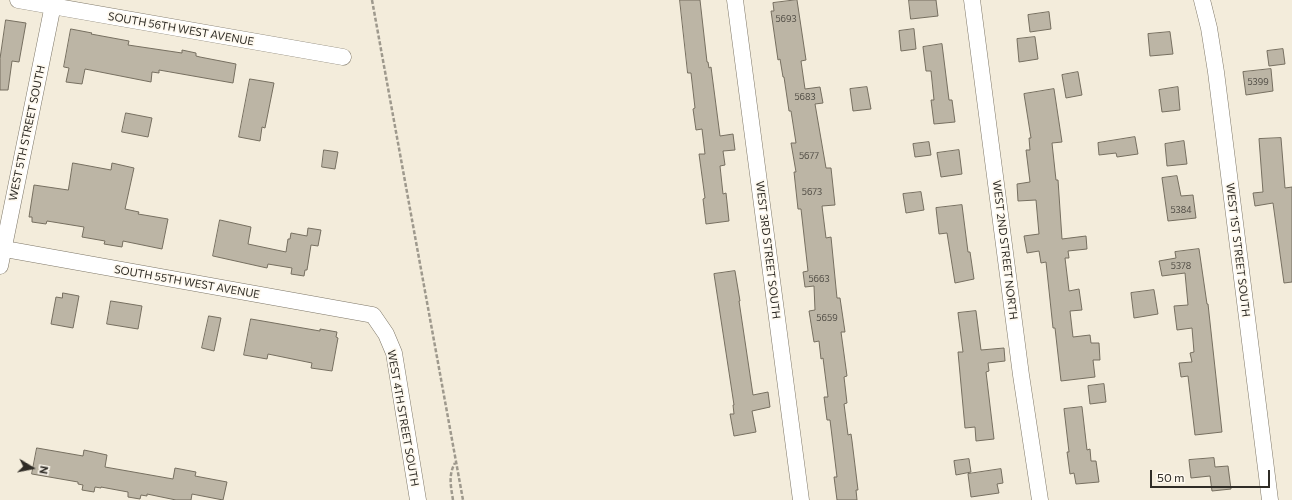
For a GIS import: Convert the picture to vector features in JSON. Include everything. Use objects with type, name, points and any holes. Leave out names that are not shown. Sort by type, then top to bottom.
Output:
[{"type":"street","name":"SOUTH 56TH WEST AVENUE","points":[[18,0],[53,3],[343,57]]},
{"type":"street","name":"WEST 3RD STREET SOUTH","points":[[735,0],[801,500]]},
{"type":"street","name":"WEST 2ND STREET NORTH","points":[[972,0],[1021,375],[1040,500]]},
{"type":"street","name":"WEST 1ST STREET SOUTH","points":[[1202,0],[1209,28],[1216,72],[1270,500]]},
{"type":"street","name":"WEST 5TH STREET SOUTH","points":[[0,266],[2,248],[53,3]]},
{"type":"street","name":"SOUTH 55TH WEST AVENUE","points":[[2,248],[373,316]]},
{"type":"street","name":"WEST 4TH STREET SOUTH","points":[[373,316],[386,334],[394,353],[418,500]]},
{"type":"path","points":[[372,0],[455,463],[463,500]]},
{"type":"path","points":[[454,500],[450,479],[452,468],[455,463]]},
{"type":"building","points":[[680,0],[700,0],[707,62],[709,68],[711,67],[720,136],[733,134],[735,150],[723,151],[725,165],[720,166],[723,194],[726,193],[729,221],[706,224],[703,199],[705,198],[699,154],[705,154],[702,129],[696,130],[691,73],[688,73]]},
{"type":"building","points":[[797,0],[806,60],[801,61],[805,89],[820,87],[823,103],[815,104],[826,168],[831,168],[835,205],[822,206],[826,238],[831,237],[837,298],[840,298],[845,332],[841,332],[847,376],[844,377],[847,403],[844,404],[848,435],[851,434],[852,441],[858,490],[856,490],[857,500],[837,500],[834,477],[837,477],[830,420],[827,420],[824,397],[828,397],[823,358],[821,359],[819,341],[814,342],[809,311],[815,310],[814,286],[805,287],[803,272],[808,271],[801,209],[798,209],[794,172],[796,172],[791,143],[796,143],[784,77],[780,59],[778,60],[771,11],[774,11],[773,3]]},
{"type":"building","points":[[909,0],[936,0],[938,16],[911,19]]},
{"type":"building","points":[[1049,12],[1051,29],[1030,32],[1028,15]]},
{"type":"building","points":[[6,20],[26,23],[19,62],[12,61],[8,90],[0,90],[0,59]]},
{"type":"building","points":[[71,29],[129,41],[128,45],[182,53],[182,50],[196,53],[196,56],[236,64],[233,83],[159,70],[159,73],[152,72],[151,82],[85,69],[82,84],[66,82],[69,68],[64,67]]},
{"type":"building","points":[[914,29],[916,49],[901,51],[899,31]]},
{"type":"building","points":[[1170,32],[1173,54],[1150,56],[1148,34]]},
{"type":"building","points":[[1035,37],[1038,59],[1019,62],[1017,39]]},
{"type":"building","points":[[942,44],[949,100],[952,100],[955,122],[934,124],[931,100],[934,100],[931,71],[926,71],[923,47]]},
{"type":"building","points":[[1283,49],[1285,64],[1269,66],[1267,51]]},
{"type":"building","points":[[1271,69],[1273,91],[1246,95],[1243,72]]},
{"type":"building","points":[[1078,72],[1082,95],[1066,98],[1062,75]]},
{"type":"building","points":[[250,79],[274,83],[265,128],[262,127],[260,141],[239,137]]},
{"type":"building","points":[[867,87],[871,109],[853,111],[850,89]]},
{"type":"building","points":[[1178,87],[1180,110],[1162,112],[1159,90]]},
{"type":"building","points":[[1054,89],[1062,142],[1052,143],[1056,180],[1058,180],[1062,239],[1086,236],[1087,249],[1068,251],[1069,258],[1065,258],[1069,291],[1079,289],[1082,310],[1070,311],[1073,337],[1090,335],[1091,343],[1099,343],[1100,360],[1093,360],[1095,377],[1061,381],[1055,328],[1053,328],[1046,262],[1041,263],[1039,251],[1027,253],[1024,236],[1039,234],[1036,200],[1018,201],[1017,184],[1030,182],[1026,150],[1030,150],[1029,138],[1031,138],[1024,94]]},
{"type":"building","points":[[126,113],[152,118],[148,137],[122,132]]},
{"type":"building","points":[[1135,137],[1138,154],[1117,157],[1116,153],[1099,155],[1098,143]]},
{"type":"building","points":[[1281,138],[1285,188],[1292,187],[1292,282],[1284,283],[1273,203],[1255,206],[1253,193],[1263,192],[1259,139]]},
{"type":"building","points":[[1184,141],[1187,164],[1167,166],[1165,144]]},
{"type":"building","points":[[929,142],[931,155],[915,157],[913,144]]},
{"type":"building","points":[[324,150],[338,152],[335,169],[322,167]]},
{"type":"building","points":[[959,150],[962,174],[941,177],[937,153]]},
{"type":"building","points":[[73,163],[111,170],[112,163],[134,168],[125,209],[139,212],[138,214],[168,219],[162,249],[123,241],[122,247],[104,244],[105,241],[82,237],[84,227],[47,221],[46,224],[32,222],[32,217],[29,217],[34,185],[68,190]]},
{"type":"building","points":[[1177,176],[1181,196],[1193,195],[1196,218],[1168,221],[1162,178]]},
{"type":"building","points":[[921,192],[924,210],[906,213],[903,194]]},
{"type":"building","points":[[962,205],[968,252],[970,252],[974,279],[955,283],[947,233],[939,234],[936,208]]},
{"type":"building","points":[[220,220],[251,227],[248,244],[286,252],[288,239],[290,239],[291,233],[307,236],[308,228],[321,230],[318,246],[311,245],[307,270],[305,270],[304,276],[291,274],[292,268],[268,264],[267,268],[213,256]]},
{"type":"building","points":[[1199,249],[1208,304],[1222,432],[1195,435],[1188,376],[1181,377],[1179,363],[1192,362],[1190,353],[1194,352],[1192,328],[1177,330],[1174,306],[1188,305],[1185,273],[1162,276],[1159,261],[1176,258],[1175,252]]},
{"type":"building","points":[[735,271],[753,395],[768,392],[770,407],[752,411],[756,432],[734,436],[730,414],[734,414],[734,405],[714,274]]},
{"type":"building","points":[[1154,290],[1158,314],[1134,318],[1131,293]]},
{"type":"building","points":[[63,293],[79,296],[73,328],[51,324],[56,297],[62,298]]},
{"type":"building","points":[[111,301],[142,306],[138,329],[107,324]]},
{"type":"building","points":[[976,311],[981,350],[1004,348],[1005,361],[988,363],[989,371],[986,372],[994,439],[976,441],[975,427],[965,428],[958,352],[963,352],[958,313]]},
{"type":"building","points":[[209,316],[221,318],[214,351],[202,348]]},
{"type":"building","points":[[251,319],[320,331],[320,329],[337,332],[336,337],[338,338],[332,371],[311,368],[312,363],[268,354],[267,359],[244,355]]},
{"type":"building","points":[[1104,384],[1106,402],[1090,404],[1088,386]]},
{"type":"building","points":[[1082,407],[1087,450],[1090,449],[1091,461],[1096,461],[1099,482],[1076,484],[1074,473],[1070,474],[1064,409]]},
{"type":"building","points":[[37,448],[83,456],[84,450],[107,455],[105,467],[173,479],[175,468],[196,472],[195,476],[227,482],[223,500],[192,494],[191,500],[176,500],[147,494],[147,496],[141,495],[140,499],[128,497],[128,492],[101,487],[95,487],[94,492],[82,490],[83,485],[78,484],[78,482],[32,474]]},
{"type":"building","points":[[1214,458],[1215,467],[1228,466],[1231,489],[1212,491],[1210,476],[1191,478],[1189,460]]},
{"type":"building","points":[[969,459],[971,472],[956,475],[954,461]]},
{"type":"building","points":[[1001,469],[1003,483],[997,484],[999,493],[971,497],[968,474]]}]
